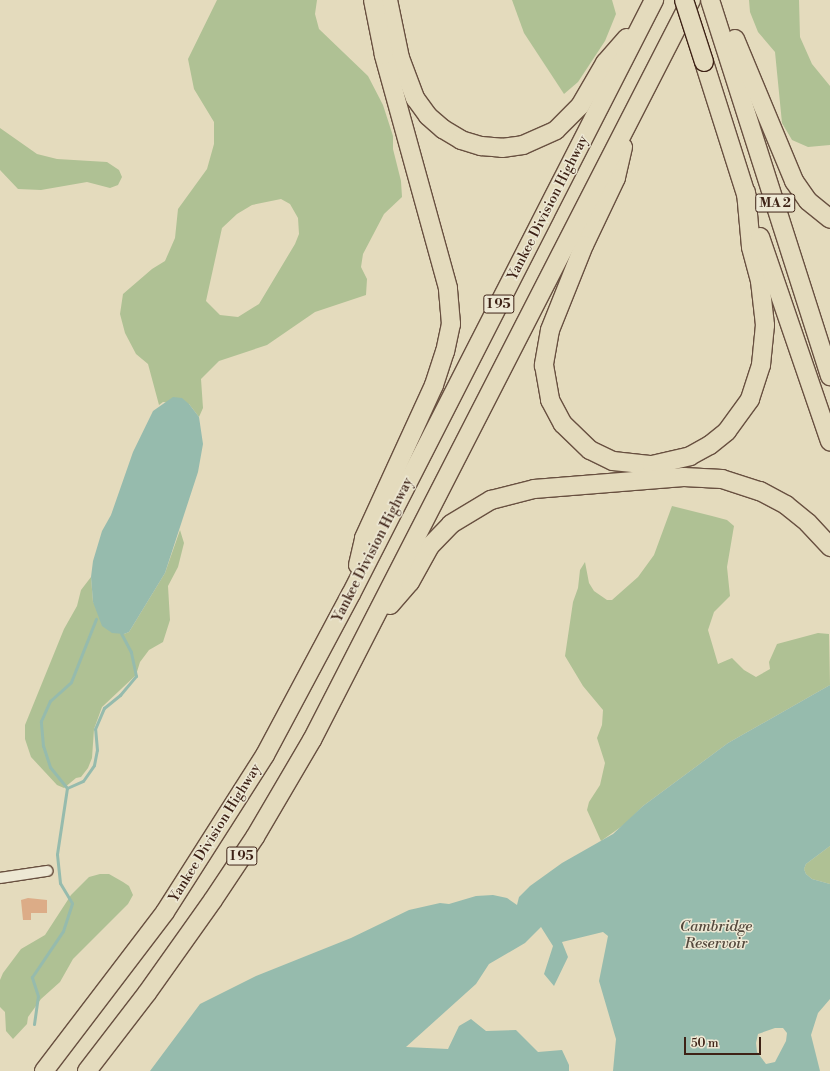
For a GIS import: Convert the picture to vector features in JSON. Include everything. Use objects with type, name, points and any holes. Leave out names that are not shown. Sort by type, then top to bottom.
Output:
[{"type":"highway","points":[[351,594],[364,538],[434,385],[445,352],[451,324],[445,278],[385,60],[373,0]]},
{"type":"highway","points":[[388,0],[404,70],[422,108],[435,123],[451,135],[470,143],[497,148],[530,143],[548,135],[564,123],[588,96],[605,64],[651,7]]},
{"type":"highway","name":"MA 2","points":[[684,0],[746,192],[830,441]]},
{"type":"highway","name":"I 95","points":[[88,1071],[170,962],[255,837],[312,740],[691,0]]},
{"type":"highway","name":"MA 2","points":[[710,0],[723,25],[830,376]]},
{"type":"highway","points":[[715,0],[723,25],[794,181],[808,201],[830,219]]},
{"type":"highway","name":"Yankee Division Highway","points":[[44,1071],[121,973],[206,851],[283,722],[351,594],[651,7]]},
{"type":"highway","points":[[628,122],[616,178],[584,245],[554,320],[545,356],[546,382],[554,409],[570,432],[590,450],[605,458],[630,465],[668,463],[690,456],[710,445],[727,431],[742,414],[754,391],[760,370],[764,326],[760,281],[751,247],[746,192]]},
{"type":"highway","points":[[372,625],[410,582],[430,546],[451,524],[491,500],[528,490],[684,477],[722,479],[756,489],[786,505],[808,523],[830,547]]},
{"type":"street","points":[[0,878],[47,871]]},
{"type":"shaded area","points":[[217,0],[317,0],[315,14],[319,29],[368,76],[383,105],[393,136],[393,149],[401,181],[402,197],[384,214],[363,254],[361,267],[367,279],[366,295],[315,312],[267,345],[219,361],[201,379],[203,408],[199,417],[189,404],[163,402],[159,405],[148,364],[136,354],[125,333],[120,314],[123,294],[152,269],[165,261],[175,238],[178,209],[207,169],[214,144],[214,122],[194,89],[188,59]],"holes":[[[281,199],[290,204],[298,218],[299,234],[295,244],[259,304],[238,317],[220,315],[206,301],[222,228],[237,214],[252,205]]]},
{"type":"shaded area","points":[[512,0],[612,0],[616,14],[605,41],[578,82],[564,94],[524,33]]},
{"type":"shaded area","points":[[749,0],[799,0],[800,37],[812,64],[830,86],[830,145],[808,147],[792,140],[782,123],[775,52],[758,32],[750,12]]},
{"type":"shaded area","points":[[0,128],[37,154],[57,159],[107,162],[119,170],[122,177],[118,185],[110,188],[87,182],[41,190],[18,189],[0,170]]},
{"type":"shaded area","points":[[672,506],[727,520],[734,526],[727,567],[730,596],[714,612],[708,630],[718,664],[732,658],[744,670],[756,677],[770,669],[769,662],[777,644],[818,633],[829,634],[830,685],[728,743],[643,806],[625,824],[601,841],[587,810],[589,802],[600,785],[605,763],[597,738],[602,725],[603,710],[583,686],[565,656],[573,602],[578,588],[580,570],[585,562],[589,583],[594,591],[607,600],[612,600],[638,577],[654,555]]},
{"type":"shaded area","points":[[180,530],[184,543],[178,567],[168,586],[170,620],[163,642],[149,650],[140,662],[136,675],[102,707],[94,729],[92,758],[88,768],[81,777],[76,778],[64,788],[57,785],[31,757],[25,739],[25,725],[64,629],[77,606],[81,590],[91,577],[93,602],[124,634],[129,632],[165,573]]},
{"type":"shaded area","points":[[830,846],[830,884],[812,879],[806,874],[804,869],[806,864]]},
{"type":"shaded area","points":[[100,874],[109,874],[123,882],[129,886],[133,895],[128,904],[73,959],[60,982],[41,999],[28,1017],[27,1024],[13,1039],[6,1031],[5,1012],[0,1007],[0,980],[3,973],[21,949],[45,935],[71,895],[89,877]]},
{"type":"water","points":[[173,397],[182,398],[189,404],[199,417],[203,444],[198,472],[165,573],[129,632],[124,634],[112,633],[102,626],[93,602],[91,577],[93,561],[102,531],[111,515],[133,452],[153,411]]},
{"type":"water","name":"Cambridge Reservoir","points":[[830,685],[830,846],[806,864],[804,869],[806,874],[812,879],[830,884],[830,999],[818,1013],[811,1035],[820,1071],[613,1071],[616,1039],[599,981],[608,936],[603,932],[562,942],[568,957],[554,986],[544,974],[553,946],[541,927],[525,943],[489,964],[476,984],[406,1047],[448,1049],[459,1026],[471,1019],[486,1031],[516,1030],[538,1052],[562,1050],[569,1065],[569,1071],[150,1071],[200,1004],[256,976],[351,938],[409,910],[440,903],[449,904],[476,896],[493,895],[507,898],[517,905],[519,897],[530,886],[562,863],[613,834],[643,806],[728,743]],"holes":[[[775,1028],[783,1028],[787,1033],[786,1041],[775,1062],[766,1064],[757,1052],[756,1043],[758,1034]]]},
{"type":"building","points":[[28,898],[47,900],[47,913],[31,913],[31,920],[23,920],[21,900]]},
{"type":"waterway","points":[[67,788],[50,767],[43,746],[41,721],[50,701],[71,682],[96,619]]},
{"type":"waterway","points":[[34,1024],[38,996],[32,977],[63,931],[72,903],[60,883],[57,854],[67,788],[83,781],[94,765],[97,750],[95,729],[104,708],[120,695],[136,676],[131,652],[121,633]]}]
